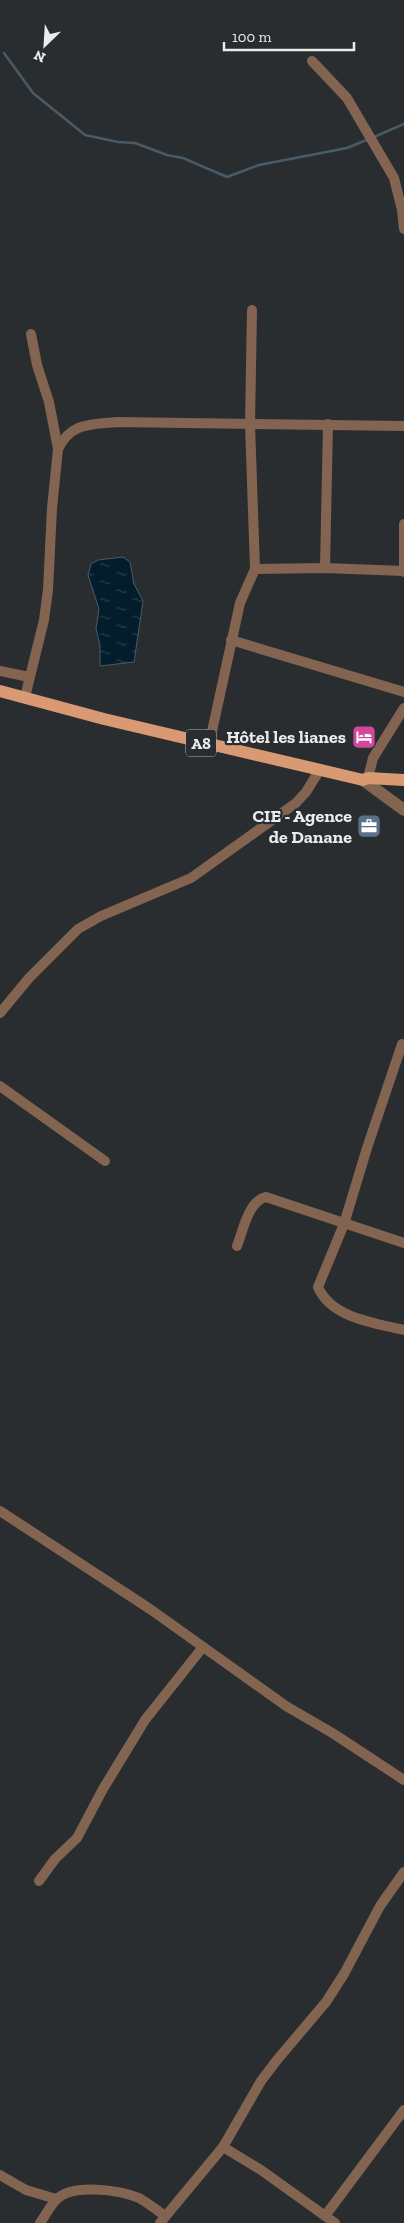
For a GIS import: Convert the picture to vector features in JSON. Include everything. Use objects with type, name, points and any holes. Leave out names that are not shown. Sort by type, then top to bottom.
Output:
[{"type":"main road","name":"A8","points":[[0,691],[209,745],[319,771],[365,779],[404,780]]},
{"type":"street","points":[[312,61],[347,98],[394,178],[404,229]]},
{"type":"street","points":[[209,745],[241,596],[255,569],[250,424],[252,310]]},
{"type":"street","points":[[25,697],[44,620],[48,590],[52,508],[58,449],[51,409],[37,364],[31,334]]},
{"type":"street","points":[[58,449],[67,433],[84,426],[117,422],[404,426]]},
{"type":"street","points":[[326,568],[328,424]]},
{"type":"street","points":[[255,569],[326,568],[404,571],[404,524]]},
{"type":"street","points":[[231,640],[404,692]]},
{"type":"street","points":[[0,671],[29,677]]},
{"type":"street","points":[[404,708],[373,758],[365,779],[404,810]]},
{"type":"street","points":[[0,1013],[29,978],[78,929],[101,916],[191,878],[289,809],[306,792],[319,771]]},
{"type":"street","points":[[404,1044],[402,1044],[381,1104],[344,1224],[318,1287],[330,1305],[339,1311],[404,1330]]},
{"type":"street","points":[[0,1086],[105,1161]]},
{"type":"street","points":[[237,1246],[253,1206],[261,1198],[287,1204],[404,1243]]},
{"type":"street","points":[[0,1511],[150,1609],[286,1706],[334,1734],[404,1780]]},
{"type":"street","points":[[39,1881],[56,1859],[77,1838],[103,1789],[154,1706],[203,1647]]},
{"type":"street","points":[[40,2223],[56,2199],[81,2190],[119,2192],[144,2201],[163,2219],[223,2147],[261,2081],[335,1989],[380,1906],[404,1872]]},
{"type":"street","points":[[325,2216],[404,2110]]},
{"type":"street","points":[[223,2147],[261,2170],[335,2223]]},
{"type":"street","points":[[0,2176],[26,2190],[56,2199]]},
{"type":"water","points":[[123,557],[130,562],[134,584],[143,601],[134,662],[100,666],[100,645],[96,629],[99,609],[88,575],[91,564],[98,560]]},
{"type":"waterway","points":[[4,53],[33,93],[85,135],[118,142],[135,143],[167,155],[183,158],[227,177],[259,165],[347,148],[369,139]]},
{"type":"waterway","points":[[374,137],[404,124]]},
{"type":"place","name":"Hôtel les lianes","points":[[364,737]]},
{"type":"place","name":"CIE - Agence de Danane","points":[[369,826]]}]
